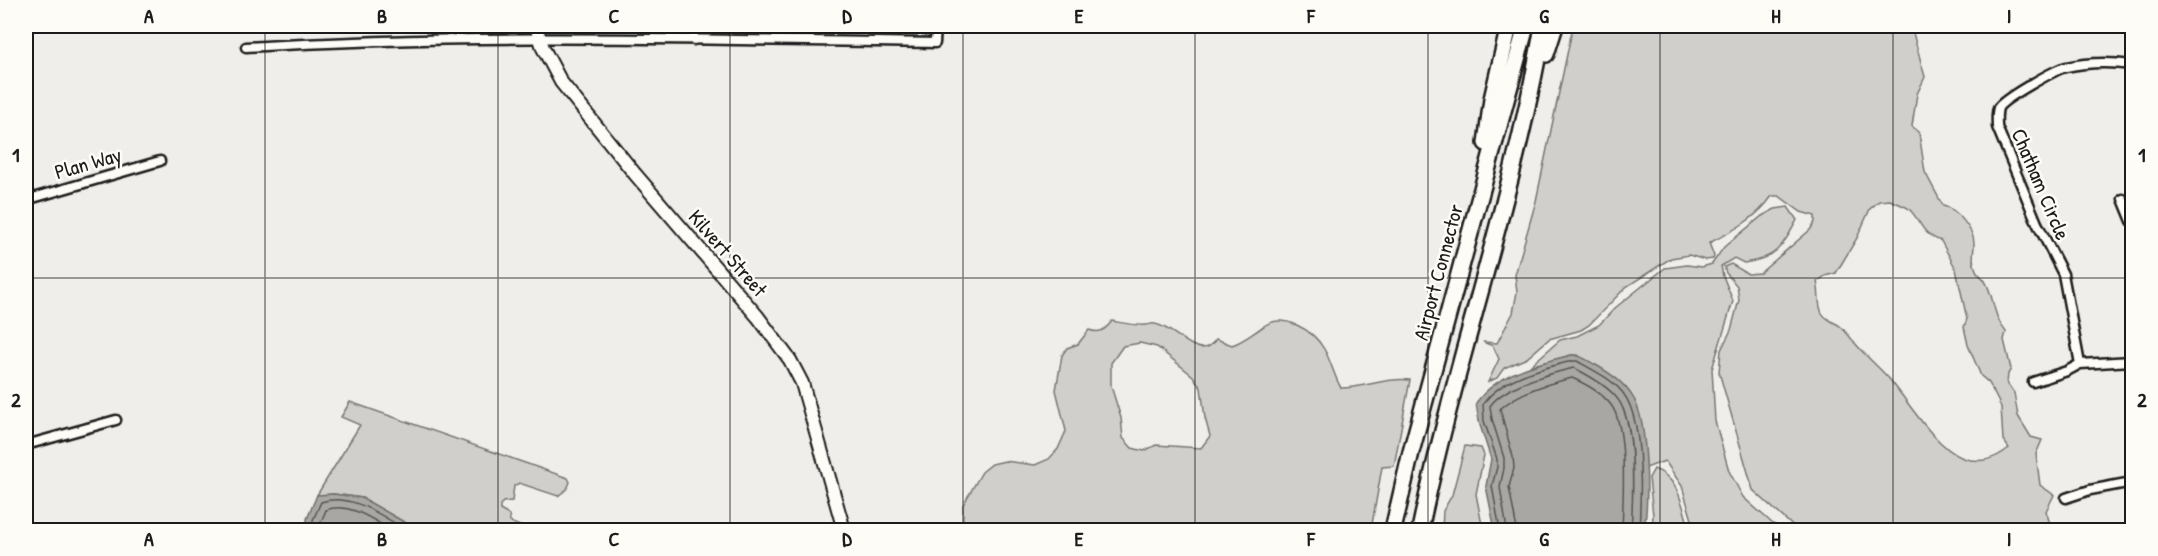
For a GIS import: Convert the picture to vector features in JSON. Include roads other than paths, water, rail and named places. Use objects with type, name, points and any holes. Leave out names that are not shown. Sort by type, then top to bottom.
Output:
[{"type":"highway","points":[[1478,205],[1492,99],[1509,26]]},
{"type":"highway","name":"Airport Connector","points":[[1394,531],[1411,452],[1526,26]]},
{"type":"highway","points":[[1420,531],[1521,137],[1543,26]]},
{"type":"highway","points":[[1521,137],[1555,26]]},
{"type":"street","name":"Kilvert Street","points":[[536,26],[549,61],[571,95],[635,174],[758,317],[790,360],[802,383],[844,531]]},
{"type":"street","points":[[693,26],[693,40]]},
{"type":"street","points":[[246,47],[342,41],[539,39],[935,43],[936,26]]},
{"type":"street","name":"Chatham Circle","points":[[2080,364],[2063,274],[2037,223],[1997,127],[1996,116],[1998,109],[2007,99],[2063,67],[2092,63],[2133,65]]},
{"type":"street","name":"Plan Way","points":[[26,200],[160,160]]},
{"type":"street","points":[[2123,199],[2133,221]]},
{"type":"street","points":[[2033,382],[2067,371],[2080,364],[2133,361]]},
{"type":"street","points":[[26,445],[116,420]]},
{"type":"street","points":[[2066,498],[2090,490],[2133,482]]},
{"type":"water","points":[[1572,355],[1584,358],[1612,375],[1626,388],[1639,411],[1646,463],[1647,501],[1644,530],[1495,530],[1486,486],[1491,459],[1479,422],[1476,403],[1495,384],[1519,371]]},
{"type":"water","points":[[334,494],[362,498],[418,530],[307,530],[307,519],[317,495]]}]
